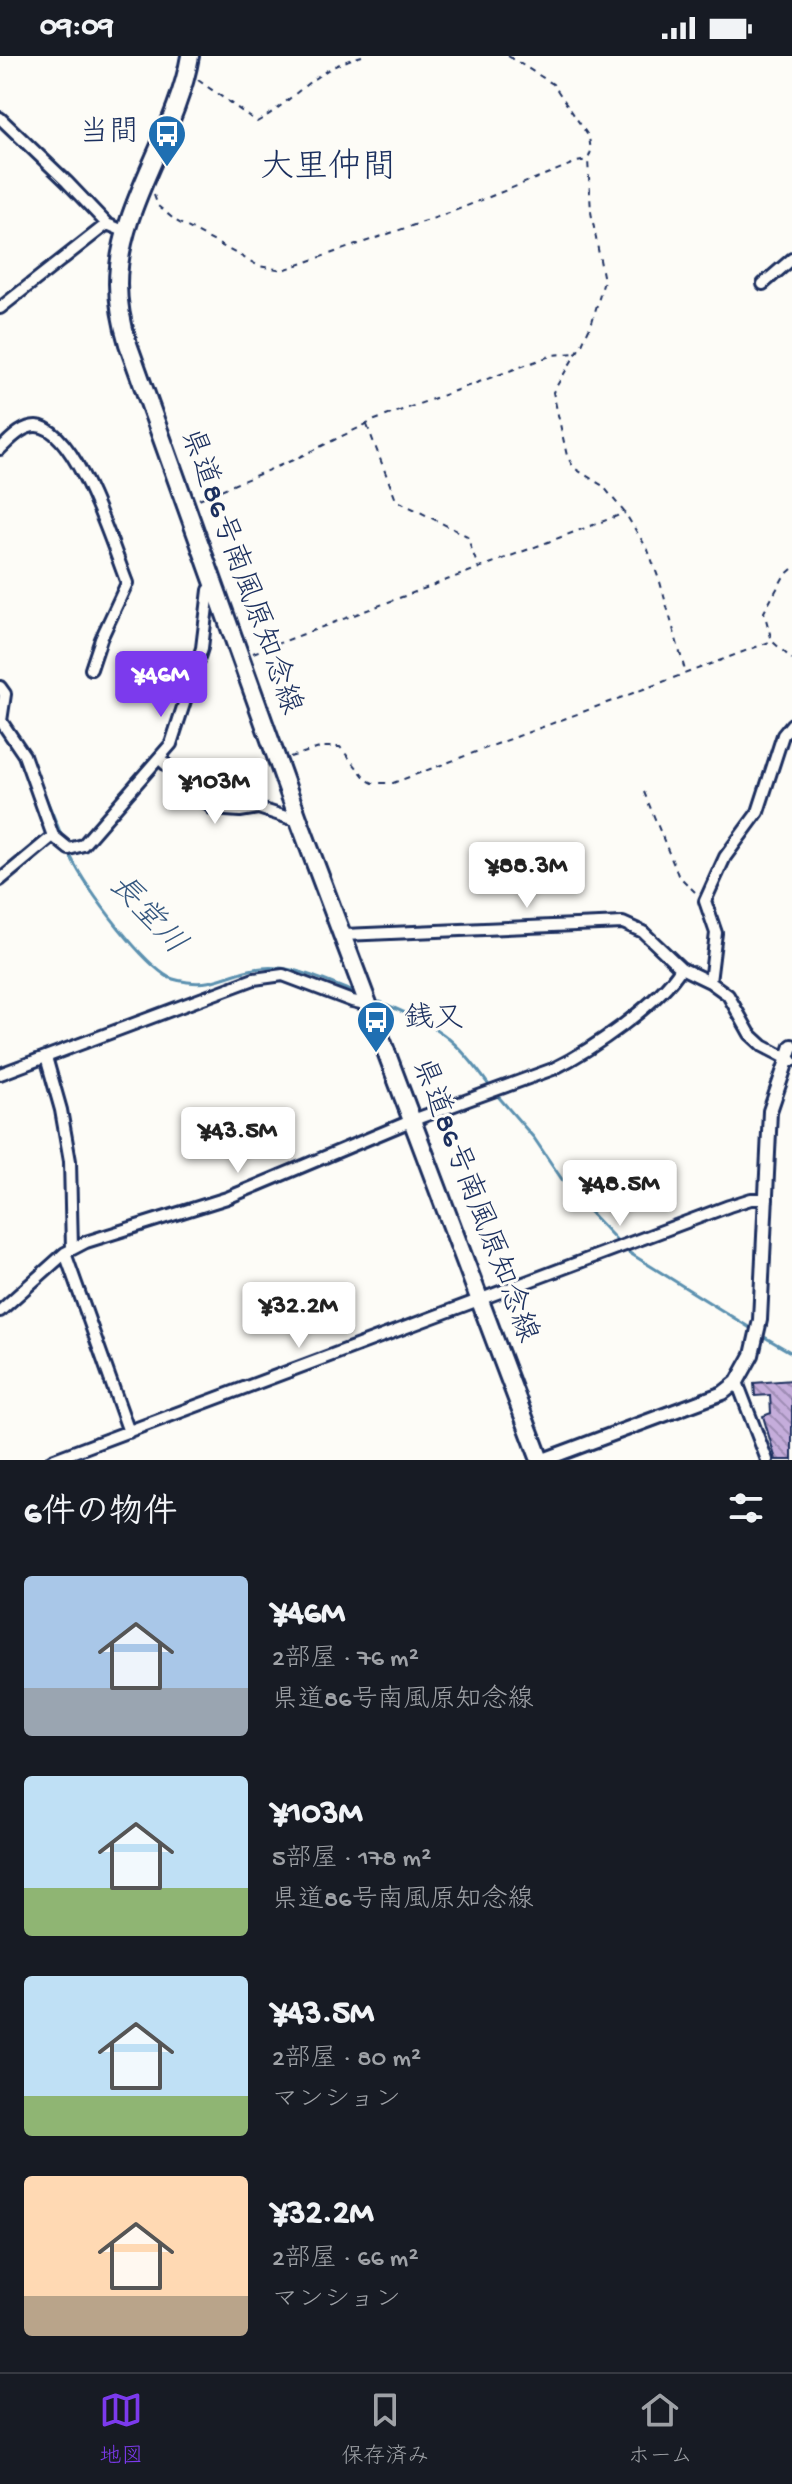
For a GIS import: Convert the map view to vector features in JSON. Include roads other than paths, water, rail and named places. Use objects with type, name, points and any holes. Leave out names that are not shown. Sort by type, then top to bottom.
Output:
[{"type":"main road","name":"県道86号南風原知念線","points":[[189,64],[165,138],[126,232],[118,280],[121,318],[298,818],[542,1460]]},
{"type":"street","points":[[0,118],[107,224],[126,232]]},
{"type":"street","points":[[0,308],[107,224]]},
{"type":"street","points":[[763,284],[792,259]]},
{"type":"street","points":[[0,449],[23,430],[37,426],[51,431],[80,464],[127,583],[91,669]]},
{"type":"street","points":[[0,687],[5,694],[1,721],[24,755],[53,836],[69,849],[83,845],[171,744],[202,648],[209,590],[215,584]]},
{"type":"street","points":[[710,982],[716,933],[705,901],[725,857],[758,812],[783,735],[792,724]]},
{"type":"street","points":[[159,758],[213,809],[240,811],[258,808],[292,819],[298,818]]},
{"type":"street","points":[[0,880],[53,836]]},
{"type":"street","points":[[344,935],[623,923],[643,932],[681,968],[728,995],[750,1034],[763,1046],[790,1055],[770,1111],[760,1320],[752,1355],[737,1382],[723,1393],[542,1460]]},
{"type":"street","points":[[0,1311],[69,1251],[107,1234],[227,1198],[413,1120],[572,1060],[647,1005],[671,983],[681,968]]},
{"type":"street","points":[[0,1074],[254,979],[283,975],[370,1005]]},
{"type":"street","points":[[46,1057],[61,1110],[70,1161],[69,1251],[129,1432]]},
{"type":"street","points":[[52,1460],[729,1206],[751,1199],[767,1199]]},
{"type":"street","points":[[737,1382],[767,1460]]},
{"type":"waterway","name":"長堂川","points":[[34,769],[63,839]]},
{"type":"waterway","name":"長堂川","points":[[68,850],[110,917],[139,952],[170,978],[206,982],[267,967],[305,973],[354,992]]},
{"type":"waterway","name":"長堂川","points":[[380,1002],[443,1034],[466,1056],[491,1088]]},
{"type":"waterway","name":"長堂川","points":[[496,1094],[534,1138],[561,1178],[628,1252],[755,1331]]},
{"type":"waterway","name":"長堂川","points":[[761,1335],[792,1353]]},
{"type":"place","name":"当間","points":[[167,168]]},
{"type":"place","name":"銭又","points":[[376,1054]]},
{"type":"district","name":"大里仲間","points":[[328,170]]}]
